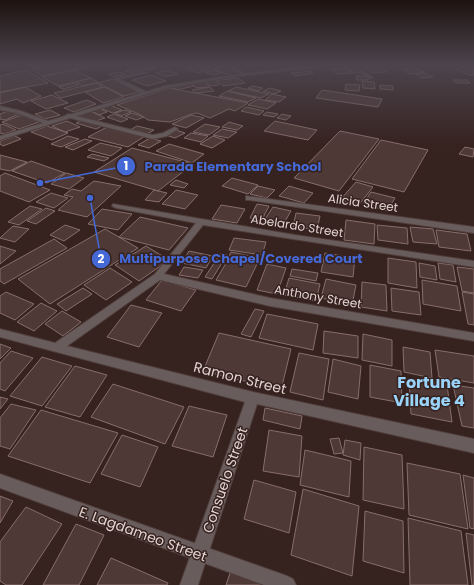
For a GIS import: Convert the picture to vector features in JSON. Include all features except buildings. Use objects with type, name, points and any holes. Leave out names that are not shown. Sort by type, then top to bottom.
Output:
[{"type":"street","points":[[0,138],[46,122],[146,91]]},
{"type":"street","points":[[0,108],[19,112],[46,122]]},
{"type":"street","points":[[68,116],[153,137],[165,135],[175,129]]},
{"type":"street","name":"Alicia Street","points":[[249,198],[474,230]]},
{"type":"street","name":"Abelardo Street","points":[[116,206],[324,243],[474,264]]},
{"type":"street","points":[[57,347],[158,276],[201,222]]},
{"type":"street","name":"Anthony Street","points":[[158,276],[270,302],[474,337]]},
{"type":"street","name":"Ramon Street","points":[[0,333],[253,398],[474,446]]},
{"type":"street","name":"Consuelo Street","points":[[188,585],[253,398]]},
{"type":"street","name":"E. Lagdameo Street","points":[[0,481],[287,585]]},
{"type":"place","name":"Parada Elementary School","points":[[40,183]]},
{"type":"place","name":"Multipurpose Chapel/Covered Court","points":[[90,198]]},
{"type":"district","name":"Fortune Village 4","points":[[429,391]]}]
